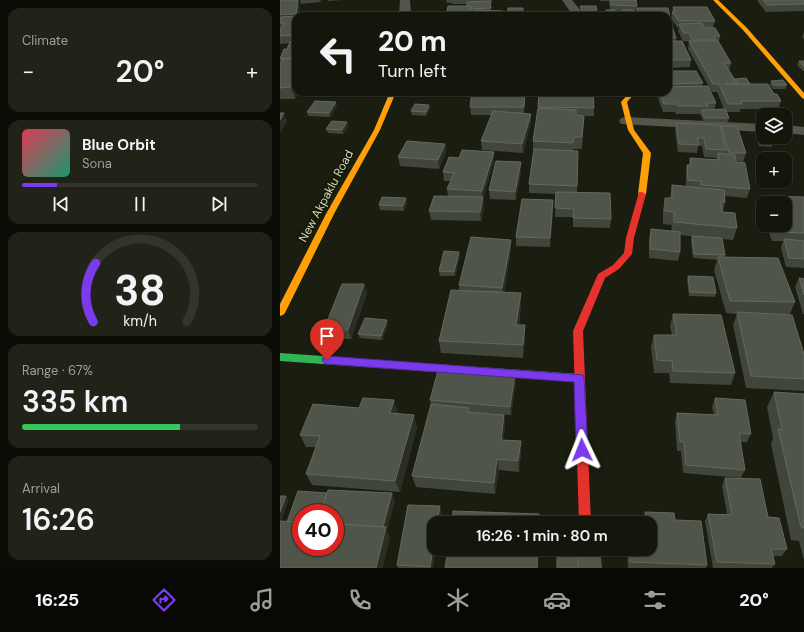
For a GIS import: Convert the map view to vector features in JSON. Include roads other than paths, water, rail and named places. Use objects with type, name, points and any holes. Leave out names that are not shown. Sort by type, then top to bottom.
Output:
[{"type":"street","points":[[405,0],[405,12]]},
{"type":"street","points":[[567,0],[576,12]]},
{"type":"street","points":[[715,0],[745,29],[804,97]]},
{"type":"street","name":"New Akpaklu Road","points":[[280,313],[331,212],[376,130],[391,96]]},
{"type":"street","points":[[585,516],[578,331],[601,276],[616,267],[628,254],[630,238],[644,185],[647,153],[634,139],[626,121],[624,102],[629,96]]},
{"type":"street","points":[[626,121],[756,128]]},
{"type":"street","points":[[792,130],[804,131]]},
{"type":"street","points":[[280,357],[579,378]]},
{"type":"street","points":[[586,556],[587,568]]}]
